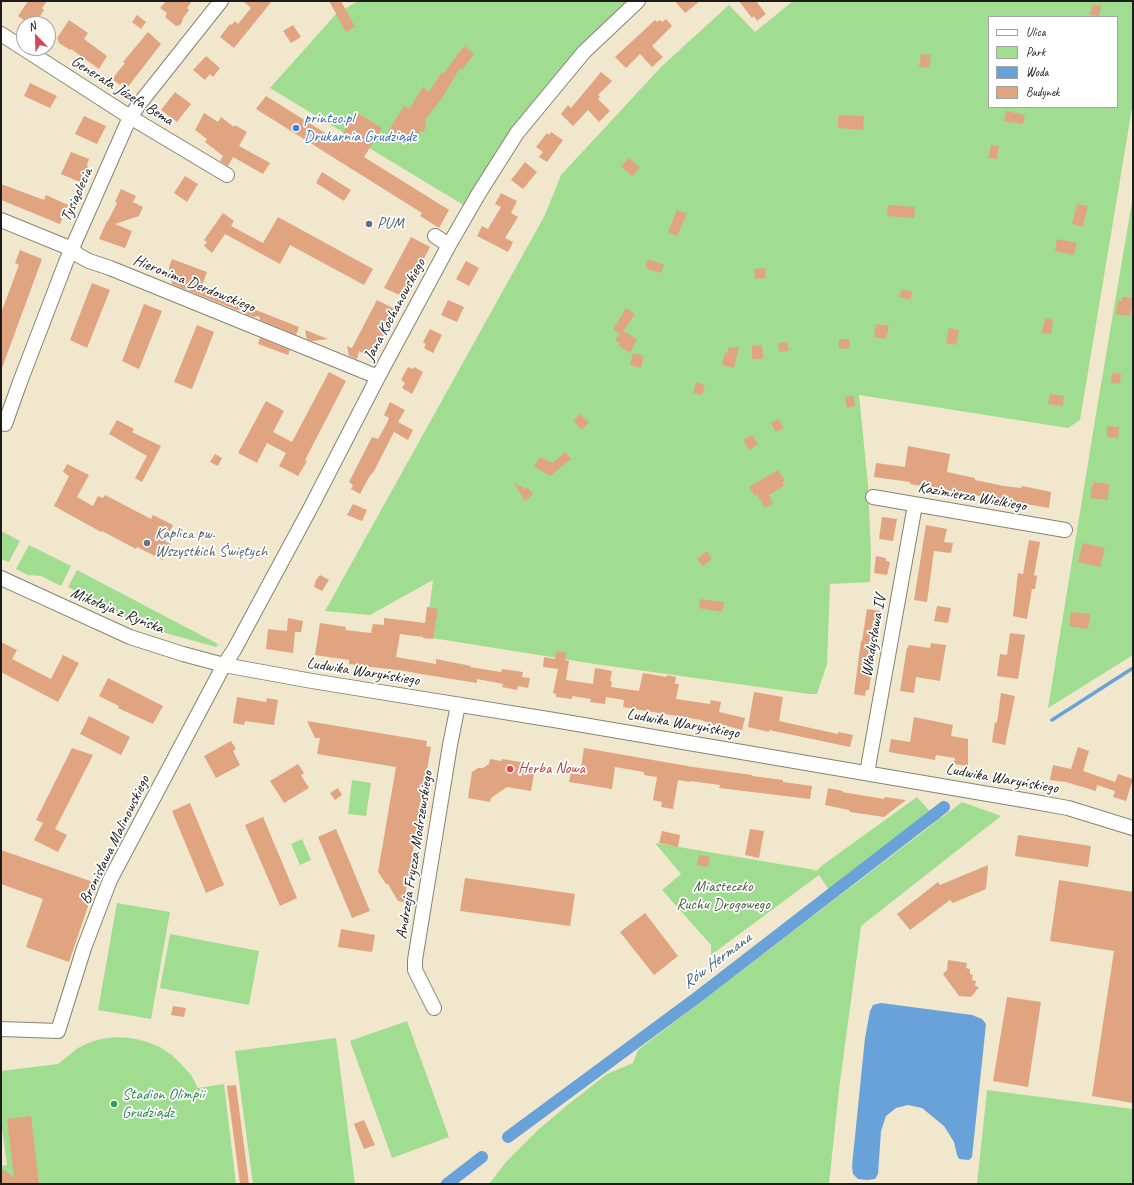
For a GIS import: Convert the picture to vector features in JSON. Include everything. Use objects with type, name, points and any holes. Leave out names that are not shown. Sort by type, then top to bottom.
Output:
[{"type":"street","name":"Tysiąclecia","points":[[5,424],[72,248],[130,117],[222,1]]},
{"type":"street","name":"Jana Kochanowskiego","points":[[224,665],[234,650],[311,507],[378,377],[478,193],[517,133],[584,52],[638,1]]},
{"type":"street","name":"Generała Józefa Bema","points":[[1,34],[130,117],[227,174]]},
{"type":"street","name":"Hieronima Derdowskiego","points":[[1,220],[72,248],[78,255],[89,261],[110,268],[378,377]]},
{"type":"street","points":[[435,236],[449,245]]},
{"type":"street","name":"Kazimierza Wielkiego","points":[[873,497],[1065,530]]},
{"type":"street","name":"Władysława IV","points":[[867,773],[915,505]]},
{"type":"street","name":"Mikołaja z Ryńska","points":[[1,578],[130,637],[224,665]]},
{"type":"street","name":"Ludwika Waryńskiego","points":[[224,665],[1035,802],[1068,808],[1133,828]]},
{"type":"street","name":"Bronisława Malinowskiego","points":[[1,1029],[58,1030],[84,948],[110,880],[224,665]]},
{"type":"street","name":"Andrzeja Frycza Modrzewskiego","points":[[434,1008],[415,970],[414,960],[458,705]]},
{"type":"green space","points":[[358,1],[629,1],[536,98],[498,150],[465,206],[270,88],[336,14]]},
{"type":"green space","points":[[793,1],[1133,1],[1133,102],[1080,420],[1068,428],[859,395],[868,485],[871,554],[870,582],[830,584],[827,664],[817,694],[595,664],[426,637],[433,580],[370,615],[325,611],[545,215],[561,175],[662,66],[729,5],[755,32]]},
{"type":"green space","points":[[1133,196],[1133,655],[1048,708],[1097,408]]},
{"type":"green space","points":[[1,531],[20,541],[9,562],[1,559]]},
{"type":"green space","points":[[29,545],[71,566],[61,586],[41,576],[28,575],[16,569]]},
{"type":"green space","points":[[77,570],[218,644],[216,647],[162,632],[128,618],[68,587]]},
{"type":"green space","points":[[352,780],[371,783],[366,816],[348,814]]},
{"type":"green space","name":"Miasteczko Ruchu Drogowego","points":[[917,797],[934,816],[941,818],[831,893],[819,875],[711,955],[711,945],[662,890],[681,874],[655,843],[815,870],[816,872],[824,864]]},
{"type":"green space","points":[[962,802],[1001,816],[861,926],[839,1089],[829,1184],[489,1184],[506,1162],[539,1129],[570,1103],[607,1074],[633,1063],[638,1050]]},
{"type":"green space","points":[[302,839],[311,860],[300,865],[291,844]]},
{"type":"green space","points":[[117,903],[170,912],[151,1019],[98,1010]]},
{"type":"green space","points":[[170,934],[259,951],[249,1005],[160,988]]},
{"type":"green space","points":[[407,1021],[449,1137],[392,1158],[350,1041]]},
{"type":"green space","name":"Stadion Olimpii Grudziądz","points":[[116,1037],[131,1038],[160,1047],[172,1055],[182,1065],[191,1075],[198,1088],[224,1084],[236,1184],[1,1184],[1,1166],[7,1165],[1,1121],[1,1071],[58,1064],[78,1048],[88,1043]]},
{"type":"green space","points":[[336,1038],[355,1184],[253,1184],[235,1051]]},
{"type":"green space","points":[[987,1090],[1133,1109],[1133,1184],[977,1184]]},
{"type":"water","points":[[881,1003],[972,1015],[982,1019],[986,1024],[972,1157],[969,1160],[959,1159],[954,1142],[944,1126],[922,1108],[908,1105],[896,1108],[886,1116],[881,1131],[878,1174],[875,1179],[858,1179],[853,1174],[852,1166],[865,1038],[870,1011],[873,1005]]},
{"type":"building","points":[[28,1],[47,1],[42,8],[44,10],[40,16],[18,16]]},
{"type":"building","points":[[166,1],[192,1],[187,8],[189,10],[180,25],[176,26],[165,17],[167,13],[160,8]]},
{"type":"building","points":[[243,1],[272,1],[234,48],[220,37],[230,24],[232,25],[235,21],[238,24],[251,8]]},
{"type":"building","points":[[329,1],[341,1],[355,27],[346,32]]},
{"type":"building","points":[[675,1],[700,1],[685,13]]},
{"type":"building","points":[[739,1],[756,1],[766,14],[757,21],[754,16],[752,18]]},
{"type":"building","points":[[1092,4],[1101,6],[1099,16],[1090,15]]},
{"type":"building","points":[[137,15],[146,22],[141,29],[132,22]]},
{"type":"building","points":[[666,19],[672,26],[652,46],[663,57],[652,67],[640,54],[626,68],[615,57],[655,20],[657,22],[660,20],[662,22]]},
{"type":"building","points":[[69,20],[88,33],[84,39],[107,56],[99,69],[71,49],[70,50],[59,43],[57,38]]},
{"type":"building","points":[[293,25],[301,37],[291,43],[283,31]]},
{"type":"building","points":[[148,32],[161,44],[127,88],[122,83],[120,85],[112,79],[125,63],[123,62]]},
{"type":"building","points":[[464,46],[474,54],[462,70],[460,68],[442,98],[425,120],[426,127],[424,131],[417,133],[409,145],[388,132],[404,106],[409,109],[423,87],[429,92],[442,72],[444,73]]},
{"type":"building","points":[[921,54],[931,55],[929,68],[919,67]]},
{"type":"building","points":[[206,56],[220,68],[213,77],[210,74],[205,80],[193,70]]},
{"type":"building","points":[[601,72],[612,81],[598,95],[600,97],[598,99],[610,111],[599,122],[588,110],[573,126],[561,114],[568,105],[571,108]]},
{"type":"building","points":[[30,83],[57,96],[50,108],[24,96]]},
{"type":"building","points":[[175,92],[191,104],[177,122],[161,110]]},
{"type":"building","points":[[266,96],[338,141],[356,112],[382,128],[364,157],[449,210],[439,228],[420,216],[422,213],[256,109]]},
{"type":"building","points":[[1006,111],[1025,115],[1023,124],[1004,121]]},
{"type":"building","points":[[204,113],[218,122],[221,117],[234,127],[235,125],[247,132],[239,146],[270,163],[263,174],[233,157],[228,166],[220,161],[223,156],[205,142],[207,139],[195,130]]},
{"type":"building","points":[[838,115],[864,116],[863,130],[838,128]]},
{"type":"building","points":[[84,116],[106,126],[97,144],[75,134]]},
{"type":"building","points":[[551,132],[563,140],[547,162],[539,157],[543,152],[536,147],[547,133],[549,135]]},
{"type":"building","points":[[991,145],[999,146],[997,159],[988,158]]},
{"type":"building","points":[[71,152],[89,159],[87,165],[89,170],[87,174],[82,175],[80,182],[61,174]]},
{"type":"building","points":[[629,158],[640,168],[632,176],[621,166]]},
{"type":"building","points":[[525,162],[537,172],[523,189],[511,180]]},
{"type":"building","points":[[322,172],[351,190],[344,201],[316,183]]},
{"type":"building","points":[[185,176],[198,184],[187,202],[174,193]]},
{"type":"building","points":[[1,184],[44,200],[46,195],[68,205],[60,224],[1,200]]},
{"type":"building","points":[[121,189],[136,196],[133,202],[143,207],[139,216],[115,224],[132,231],[125,248],[99,239],[117,203],[115,202]]},
{"type":"building","points":[[501,193],[517,201],[511,213],[518,217],[505,238],[513,242],[508,252],[477,236],[482,226],[488,229],[501,207],[495,204]]},
{"type":"building","points":[[1077,204],[1088,206],[1083,227],[1072,224]]},
{"type":"building","points":[[888,205],[915,207],[914,218],[887,216]]},
{"type":"building","points":[[677,210],[687,214],[677,236],[668,232]]},
{"type":"building","points":[[223,213],[234,221],[231,226],[263,243],[278,217],[373,269],[364,285],[290,245],[280,264],[225,234],[212,253],[204,246],[207,242],[204,240]]},
{"type":"building","points":[[411,237],[430,247],[404,297],[384,288]]},
{"type":"building","points":[[1057,239],[1077,243],[1074,255],[1055,251]]},
{"type":"building","points":[[20,250],[42,259],[1,368],[1,313],[19,265],[15,263]]},
{"type":"building","points":[[172,259],[207,272],[201,288],[299,327],[296,335],[260,320],[259,316],[254,317],[242,313],[242,309],[237,310],[172,284],[169,267]]},
{"type":"building","points":[[648,259],[664,265],[661,273],[645,268]]},
{"type":"building","points":[[466,261],[479,268],[469,286],[456,279]]},
{"type":"building","points":[[765,268],[766,278],[755,279],[754,269]]},
{"type":"building","points":[[92,283],[110,290],[87,348],[70,340]]},
{"type":"building","points":[[902,289],[913,292],[910,300],[899,297]]},
{"type":"building","points":[[1122,297],[1133,298],[1130,316],[1116,314],[1118,301],[1122,301]]},
{"type":"building","points":[[377,300],[397,310],[372,357],[352,348]]},
{"type":"building","points":[[448,300],[464,307],[457,322],[441,315]]},
{"type":"building","points":[[144,304],[162,311],[139,369],[122,361]]},
{"type":"building","points":[[626,308],[635,314],[623,331],[637,339],[630,353],[619,346],[620,343],[615,341],[620,333],[613,330]]},
{"type":"building","points":[[1045,318],[1053,320],[1051,334],[1042,333]]},
{"type":"building","points":[[876,324],[889,326],[886,339],[874,337]]},
{"type":"building","points":[[197,325],[214,332],[192,389],[174,382]]},
{"type":"building","points":[[949,328],[959,330],[956,345],[946,343]]},
{"type":"building","points":[[430,329],[442,335],[433,353],[424,348],[426,344],[423,342]]},
{"type":"building","points":[[305,330],[328,339],[312,341],[307,339]]},
{"type":"building","points":[[260,338],[290,350],[288,355],[258,344]]},
{"type":"building","points":[[839,339],[849,339],[850,348],[839,349]]},
{"type":"building","points":[[787,342],[789,351],[779,352],[778,343]]},
{"type":"building","points":[[762,345],[763,359],[752,359],[752,346]]},
{"type":"building","points":[[347,346],[359,351],[357,359],[349,356]]},
{"type":"building","points":[[739,347],[734,368],[722,365],[728,348]]},
{"type":"building","points":[[633,353],[644,356],[641,368],[630,365]]},
{"type":"building","points":[[408,367],[413,369],[414,367],[423,372],[412,394],[402,388],[405,383],[401,380]]},
{"type":"building","points":[[329,372],[346,381],[305,460],[307,461],[298,476],[279,466],[286,453],[267,443],[257,463],[238,453],[266,401],[284,411],[273,432],[292,442]]},
{"type":"building","points":[[1112,373],[1121,374],[1120,384],[1111,383]]},
{"type":"building","points":[[696,382],[705,385],[702,395],[693,393]]},
{"type":"building","points":[[1050,394],[1064,396],[1063,406],[1048,404]]},
{"type":"building","points":[[854,396],[855,406],[847,408],[845,397]]},
{"type":"building","points":[[390,402],[405,410],[398,422],[413,430],[408,440],[394,432],[373,473],[360,494],[351,489],[353,485],[349,482],[372,437],[378,439],[387,423],[389,418],[384,415]]},
{"type":"building","points":[[579,414],[589,422],[582,430],[573,421]]},
{"type":"building","points":[[778,419],[784,428],[776,432],[771,423]]},
{"type":"building","points":[[117,420],[134,429],[132,432],[161,446],[142,482],[135,478],[147,456],[109,434]]},
{"type":"building","points":[[1107,426],[1119,427],[1118,438],[1107,437]]},
{"type":"building","points":[[752,435],[758,444],[749,450],[743,440]]},
{"type":"building","points":[[908,446],[950,454],[947,472],[1004,486],[1021,488],[1022,486],[1051,492],[1049,508],[910,484],[910,482],[874,477],[876,463],[905,467]]},
{"type":"building","points":[[565,452],[571,459],[550,476],[534,466],[540,457],[553,463]]},
{"type":"building","points":[[215,454],[222,458],[218,466],[210,462]]},
{"type":"building","points":[[67,464],[89,475],[77,497],[93,506],[98,496],[103,498],[105,495],[151,519],[153,515],[173,525],[165,541],[171,544],[163,560],[137,547],[136,549],[102,531],[101,532],[54,506],[69,476],[63,472]]},
{"type":"building","points":[[778,470],[785,481],[782,483],[784,486],[769,495],[773,503],[765,508],[757,494],[755,496],[749,487]]},
{"type":"building","points":[[1094,482],[1109,484],[1108,500],[1090,498],[1092,485],[1094,485]]},
{"type":"building","points":[[514,483],[526,489],[527,487],[533,494],[525,501]]},
{"type":"building","points":[[353,504],[367,510],[362,521],[347,515]]},
{"type":"building","points":[[882,517],[897,519],[893,541],[879,539]]},
{"type":"building","points":[[926,525],[947,529],[944,542],[953,543],[951,553],[934,551],[927,602],[914,600]]},
{"type":"building","points":[[1029,540],[1040,542],[1034,575],[1037,576],[1035,589],[1032,589],[1027,619],[1013,616],[1018,573],[1023,574]]},
{"type":"building","points":[[1083,543],[1105,548],[1100,567],[1078,562]]},
{"type":"building","points":[[707,551],[712,559],[703,566],[697,559]]},
{"type":"building","points":[[876,556],[886,558],[886,561],[890,562],[887,575],[874,573]]},
{"type":"building","points":[[320,575],[329,580],[322,591],[314,587],[316,580]]},
{"type":"building","points":[[700,599],[724,602],[722,612],[699,608]]},
{"type":"building","points":[[937,606],[951,608],[948,623],[934,621]]},
{"type":"building","points":[[427,607],[438,609],[433,639],[400,634],[396,657],[436,664],[436,659],[501,672],[502,669],[523,672],[522,677],[530,678],[528,688],[518,686],[517,690],[502,687],[503,684],[477,679],[477,683],[405,671],[349,664],[349,660],[315,655],[320,623],[346,627],[345,630],[371,633],[373,624],[384,625],[384,618],[425,623]]},
{"type":"building","points":[[867,609],[881,611],[874,658],[870,657],[867,675],[871,675],[869,690],[866,690],[865,696],[854,694]]},
{"type":"building","points":[[1071,612],[1090,614],[1088,629],[1069,626]]},
{"type":"building","points":[[288,618],[303,621],[301,632],[295,632],[293,653],[266,649],[268,629],[287,631]]},
{"type":"building","points":[[1010,633],[1025,635],[1018,679],[997,676],[1000,654],[1007,655]]},
{"type":"building","points":[[1,642],[17,650],[12,659],[51,679],[63,655],[79,663],[58,702],[1,672]]},
{"type":"building","points":[[931,643],[946,645],[940,681],[916,677],[914,693],[900,691],[907,647],[908,648],[909,645],[930,648]]},
{"type":"building","points":[[557,651],[566,652],[565,660],[569,661],[566,680],[593,684],[595,668],[612,671],[610,681],[612,682],[611,687],[639,691],[643,673],[676,677],[675,684],[679,684],[676,699],[710,704],[711,700],[721,702],[719,712],[745,718],[742,730],[716,723],[715,725],[701,720],[623,707],[624,700],[606,697],[605,704],[590,702],[591,699],[572,696],[572,699],[556,697],[556,694],[553,693],[558,669],[543,667],[544,657],[555,659]]},
{"type":"building","points":[[108,678],[163,706],[153,724],[118,708],[119,706],[99,696]]},
{"type":"building","points":[[754,692],[783,697],[779,721],[838,734],[838,732],[853,735],[850,747],[748,727]]},
{"type":"building","points":[[1001,693],[1015,696],[1005,745],[992,742],[995,722],[997,723]]},
{"type":"building","points":[[237,697],[266,702],[267,698],[278,700],[274,725],[245,721],[244,725],[233,723]]},
{"type":"building","points":[[89,716],[130,737],[121,755],[80,734]]},
{"type":"building","points":[[914,717],[953,725],[951,736],[968,739],[968,766],[954,764],[955,758],[936,755],[935,760],[889,752],[891,739],[910,742]]},
{"type":"building","points":[[307,721],[427,741],[426,746],[431,747],[404,902],[398,901],[388,884],[386,884],[378,872],[396,767],[317,754],[320,738],[315,738]]},
{"type":"building","points":[[231,741],[236,749],[233,751],[240,765],[216,778],[204,756]]},
{"type":"building","points":[[1078,747],[1089,751],[1083,771],[1115,782],[1118,774],[1133,779],[1126,801],[1113,797],[1115,791],[1097,785],[1096,791],[1066,782],[1050,780],[1053,765],[1071,769]]},
{"type":"building","points":[[72,748],[93,755],[55,829],[67,835],[58,852],[34,840],[43,823],[36,820]]},
{"type":"building","points":[[584,748],[812,786],[810,799],[719,788],[720,785],[678,780],[673,809],[661,807],[662,802],[653,800],[657,777],[644,775],[644,772],[615,767],[612,789],[569,782],[571,773],[580,774]]},
{"type":"building","points":[[490,759],[501,761],[502,759],[526,763],[525,766],[535,768],[531,791],[507,787],[491,798],[490,802],[468,798],[472,772],[489,764]]},
{"type":"building","points":[[298,764],[304,773],[301,775],[309,788],[284,803],[270,781]]},
{"type":"building","points":[[338,788],[342,795],[335,800],[330,793]]},
{"type":"building","points":[[828,788],[843,791],[842,792],[884,799],[885,797],[906,800],[884,817],[850,812],[849,810],[825,805]]},
{"type":"building","points":[[190,803],[224,885],[206,893],[172,811]]},
{"type":"building","points":[[263,817],[297,898],[280,906],[245,825]]},
{"type":"building","points":[[336,829],[370,911],[352,918],[318,837]]},
{"type":"building","points":[[750,829],[764,831],[759,858],[745,855]]},
{"type":"building","points":[[662,831],[680,835],[678,847],[659,843]]},
{"type":"building","points":[[1018,835],[1091,846],[1088,867],[1015,856]]},
{"type":"building","points":[[1,850],[96,883],[69,962],[26,947],[43,899],[1,884]]},
{"type":"building","points":[[699,855],[710,857],[708,867],[697,865]]},
{"type":"building","points":[[988,865],[986,889],[953,903],[950,900],[910,930],[897,914],[938,882],[940,885]]},
{"type":"building","points":[[465,878],[575,894],[570,926],[460,911]]},
{"type":"building","points":[[1059,880],[1133,892],[1133,1103],[1092,1096],[1114,951],[1050,941]]},
{"type":"building","points":[[645,913],[678,956],[654,975],[620,932]]},
{"type":"building","points":[[341,929],[375,935],[372,952],[338,947]]},
{"type":"building","points":[[948,960],[967,963],[966,968],[970,969],[970,974],[973,975],[972,980],[976,981],[975,986],[979,987],[971,997],[959,996],[943,974],[947,970]]},
{"type":"building","points":[[1007,997],[1041,1002],[1028,1087],[993,1081]]},
{"type":"building","points":[[173,1006],[186,1008],[184,1017],[171,1015]]},
{"type":"building","points":[[236,1085],[249,1184],[240,1184],[227,1086]]},
{"type":"building","points":[[31,1116],[39,1184],[1,1184],[1,1168],[14,1178],[7,1119]]},
{"type":"building","points":[[364,1120],[375,1145],[364,1149],[354,1124]]},
{"type":"waterway","name":"Rów Hermana","points":[[1052,720],[1133,668]]},
{"type":"waterway","name":"Rów Hermana","points":[[508,1137],[695,999],[944,807]]},
{"type":"waterway","name":"Rów Hermana","points":[[447,1184],[482,1157]]},
{"type":"place","name":"printeo.pl Drukarnia Grudziądz","points":[[296,128]]},
{"type":"place","name":"PUM","points":[[369,224]]},
{"type":"place","name":"Kaplica pw. Wszystkich Świętych","points":[[147,543]]},
{"type":"place","name":"Herba Nowa","points":[[510,769]]},
{"type":"place","name":"Stadion Olimpii Grudziądz","points":[[114,1104]]}]
